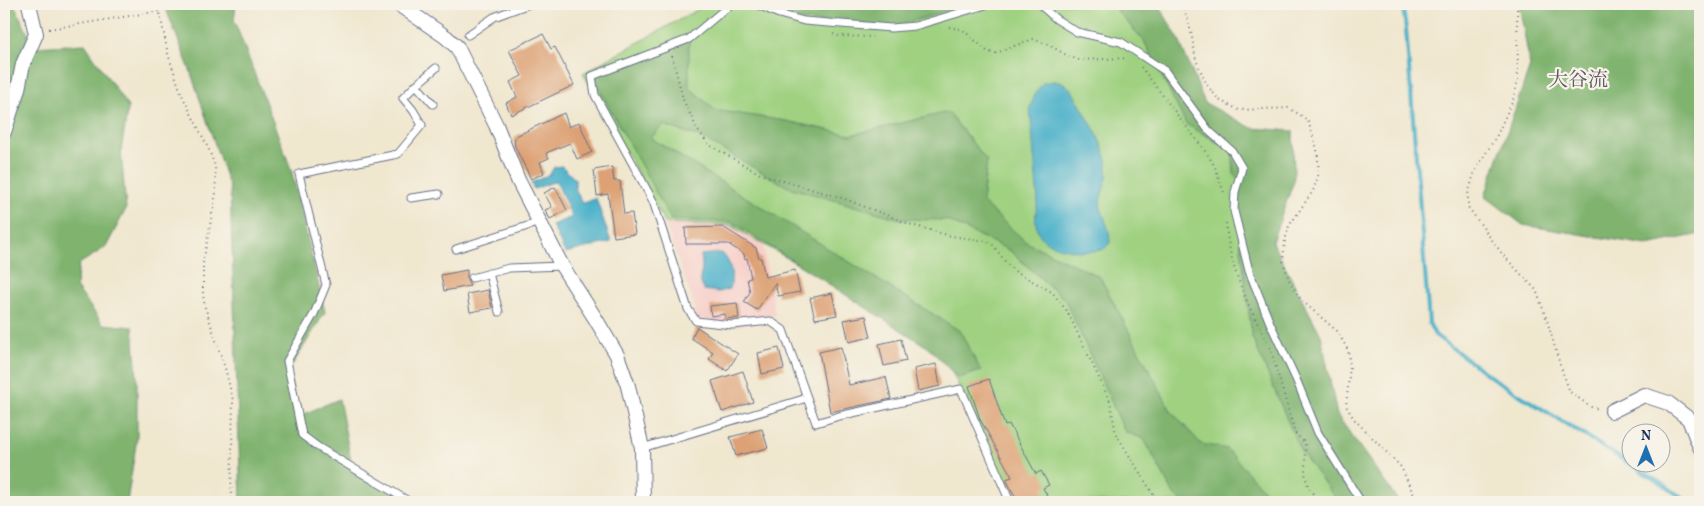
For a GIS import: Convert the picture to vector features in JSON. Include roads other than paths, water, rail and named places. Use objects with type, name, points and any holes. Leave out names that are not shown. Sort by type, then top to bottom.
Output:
[{"type":"street","points":[[4,132],[18,88],[23,64],[36,34],[29,4]]},
{"type":"street","points":[[398,4],[446,37],[457,47],[496,125],[518,180],[562,266],[617,355],[628,386],[642,448],[642,502]]},
{"type":"street","points":[[1612,410],[1644,395],[1668,403],[1689,419],[1700,446]]},
{"type":"street","points":[[1689,419],[1700,410]]},
{"type":"lane","points":[[468,35],[494,18],[529,4]]},
{"type":"lane","points":[[731,4],[689,39],[592,76],[595,95],[653,201],[688,309],[696,321],[732,325],[770,321],[783,330],[816,423],[839,416],[961,389],[1010,502]]},
{"type":"lane","points":[[756,4],[779,14],[804,21],[891,28],[915,26],[989,4]]},
{"type":"lane","points":[[1038,4],[1056,19],[1077,32],[1120,42],[1165,71],[1209,131],[1232,151],[1242,168],[1235,192],[1234,211],[1249,271],[1318,433],[1361,502]]},
{"type":"lane","points":[[410,502],[302,436],[287,361],[314,314],[326,285],[299,174],[398,154],[422,125],[403,98],[436,68]]},
{"type":"lane","points":[[416,85],[433,104]]},
{"type":"lane","points":[[410,198],[439,194]]},
{"type":"lane","points":[[456,249],[540,222]]},
{"type":"lane","points":[[472,278],[509,268],[562,266]]},
{"type":"lane","points":[[489,274],[499,312]]},
{"type":"lane","points":[[642,448],[807,398]]},
{"type":"water","points":[[1054,81],[1062,83],[1071,89],[1096,132],[1107,159],[1107,178],[1100,200],[1109,231],[1110,243],[1101,250],[1079,251],[1048,243],[1040,235],[1036,226],[1038,201],[1030,108],[1036,92],[1043,83]]},
{"type":"water","points":[[562,166],[575,179],[575,188],[581,201],[584,203],[596,198],[611,242],[565,253],[552,225],[572,217],[556,181],[534,189],[531,183],[550,174],[554,167]]},
{"type":"water","points":[[722,253],[728,261],[731,270],[730,289],[719,292],[704,290],[700,278],[702,268],[701,255]]},
{"type":"waterway","points":[[1398,4],[1403,9],[1406,29],[1429,323],[1435,335],[1491,377],[1688,502]]},
{"type":"district","name":"大谷流","points":[[1578,79]]}]
